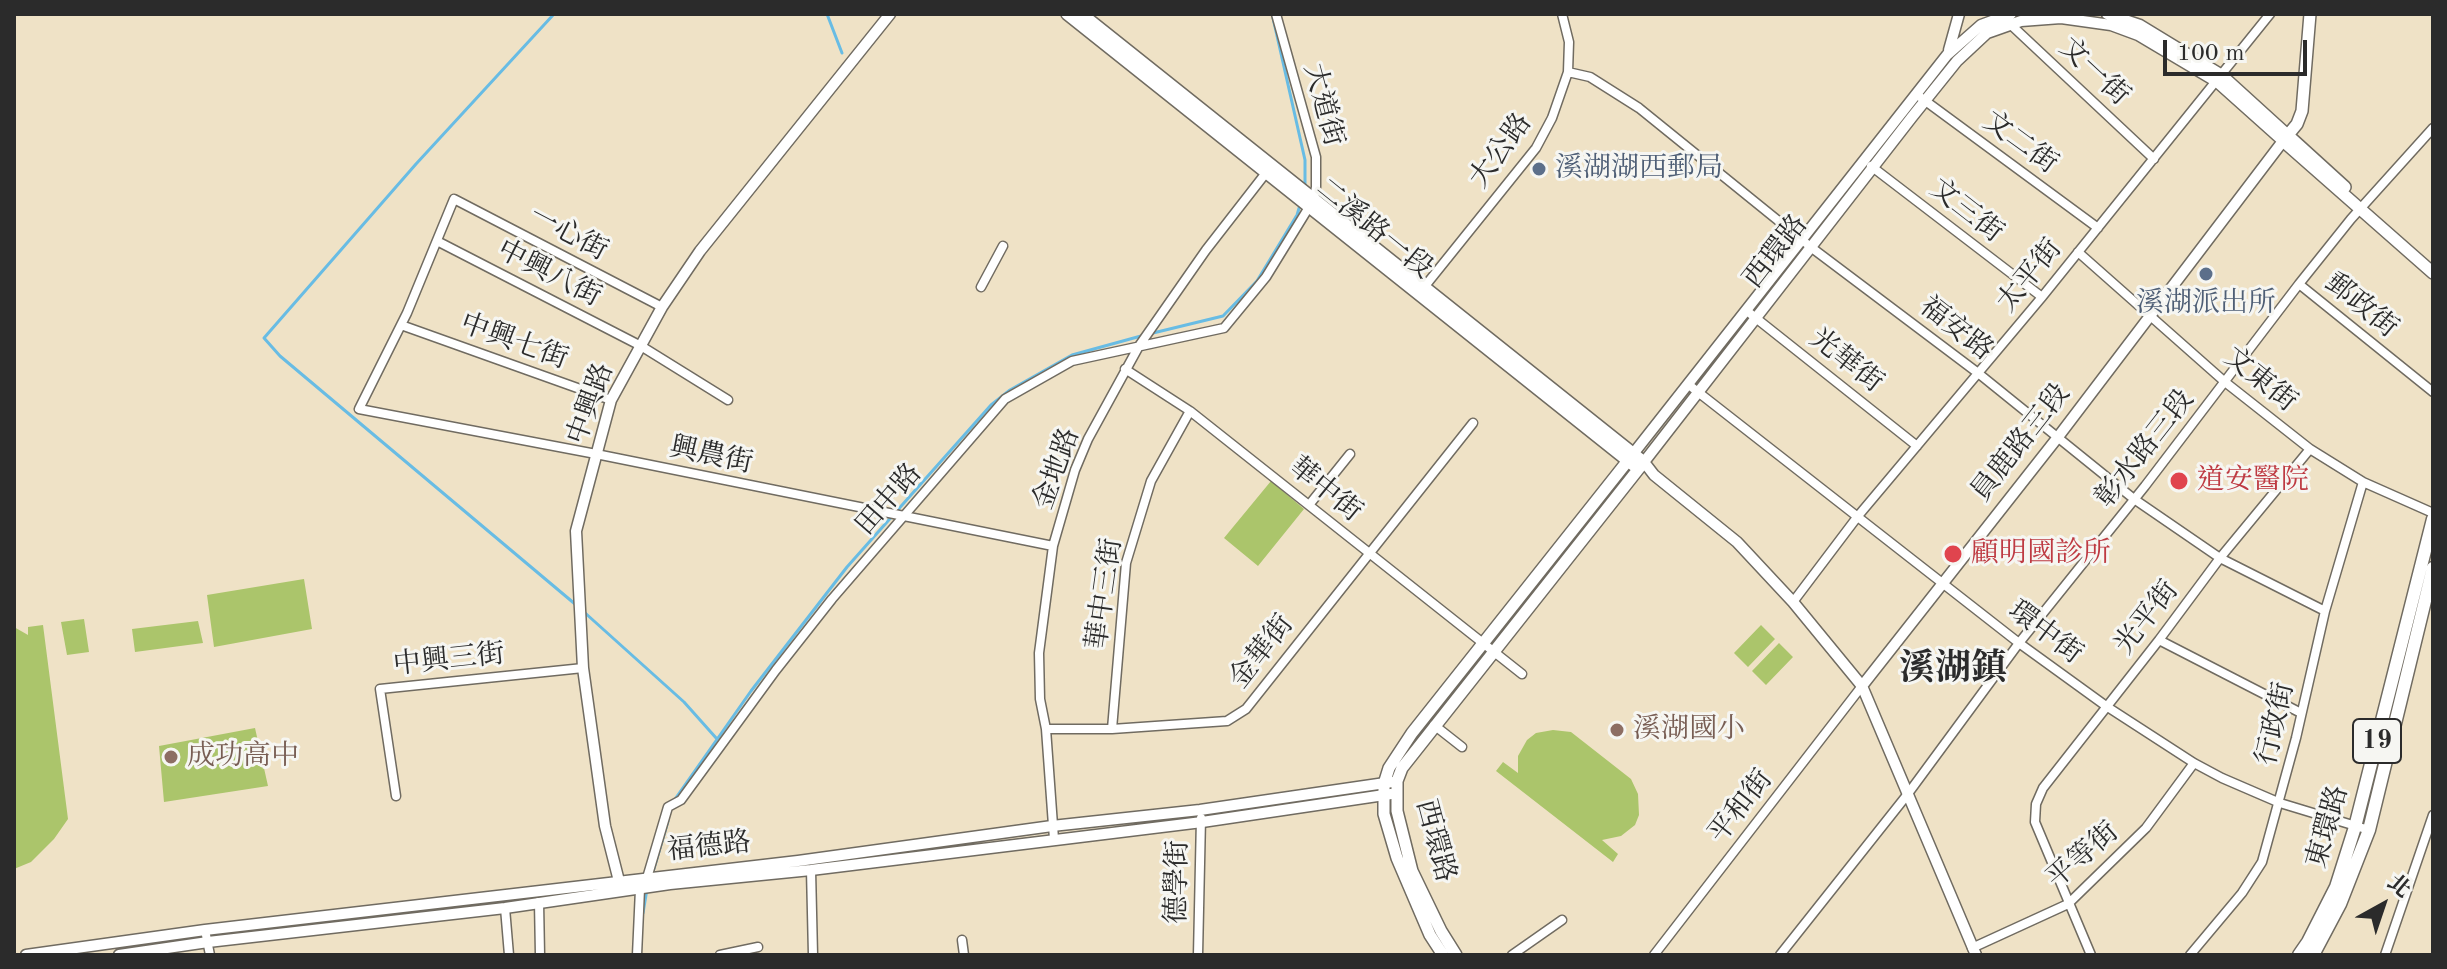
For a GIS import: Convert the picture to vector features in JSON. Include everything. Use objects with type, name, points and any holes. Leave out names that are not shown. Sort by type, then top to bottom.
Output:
[{"type":"main road","name":"二溪路一段","points":[[1067,14],[1269,169]]},
{"type":"main road","name":"二溪路一段","points":[[1082,14],[1269,169],[1641,466]]},
{"type":"main road","name":"員鹿路三段","points":[[2285,138],[2297,124],[2302,111],[2310,14]]},
{"type":"main road","name":"西環路","points":[[2285,138],[2433,273]]},
{"type":"main road","name":"西環路","points":[[2362,207],[2433,263]]},
{"type":"main road","name":"西環路","points":[[1456,955],[1412,871],[1397,811],[1397,781],[1402,768],[1631,457]]},
{"type":"main road","name":"西環路","points":[[1443,955],[1430,935],[1401,872],[1384,814],[1384,790],[1389,768],[1398,752],[1641,466]]},
{"type":"main road","name":"東環路","points":[[2317,950],[2355,827],[2433,516]]},
{"type":"main road","name":"東環路","points":[[2299,955],[2317,950],[2340,904],[2369,830],[2433,568]]},
{"type":"street","name":"中興路","points":[[620,886],[605,826],[583,668],[576,531],[611,400],[662,307],[700,251],[890,14]]},
{"type":"street","name":"大道街","points":[[1276,14],[1316,157],[1305,198]]},
{"type":"street","name":"大公路","points":[[1421,291],[1536,148],[1559,103],[1568,72],[1569,42],[1562,14]]},
{"type":"street","points":[[1947,55],[1959,14]]},
{"type":"street","name":"西環路","points":[[2107,14],[2140,25],[2220,78],[2285,138]]},
{"type":"street","name":"太平街","points":[[1793,602],[1858,516],[2042,297],[2270,14]]},
{"type":"street","name":"西環路","points":[[1641,466],[1694,388],[1920,98],[1947,55],[1981,24],[2008,19],[2061,18],[2111,25],[2138,35],[2220,78]]},
{"type":"street","name":"文一街","points":[[2008,19],[2154,159]]},
{"type":"street","name":"西環路","points":[[1920,98],[1957,61],[1981,24]]},
{"type":"street","name":"福安路","points":[[1568,72],[1590,77],[1639,108],[1807,244],[1978,373],[2134,499],[2220,558],[2325,611]]},
{"type":"street","name":"文二街","points":[[1920,98],[2098,228]]},
{"type":"street","name":"彰水路三段","points":[[1780,955],[1907,795],[2019,643],[2299,284],[2433,128]]},
{"type":"street","name":"員鹿路三段","points":[[1862,686],[2058,437],[2285,138]]},
{"type":"street","name":"文三街","points":[[1868,164],[2042,297]]},
{"type":"street","name":"金地路","points":[[1054,839],[1046,729],[1040,699],[1039,653],[1053,546],[1075,470],[1088,439],[1139,346],[1206,250],[1269,169]]},
{"type":"street","name":"田中路","points":[[637,955],[640,889],[647,878],[668,807],[681,800],[832,599],[1005,399],[1072,361],[1224,328],[1266,277],[1305,198]]},
{"type":"street","name":"一心街","points":[[437,241],[454,199],[662,307]]},
{"type":"street","points":[[401,325],[437,241]]},
{"type":"street","name":"中興八街","points":[[437,241],[641,346],[728,400]]},
{"type":"street","points":[[981,287],[1003,246]]},
{"type":"street","name":"文東街","points":[[2078,252],[2225,382],[2310,449],[2363,482],[2433,516]]},
{"type":"street","name":"郵政街","points":[[2299,284],[2433,392]]},
{"type":"street","name":"光華街","points":[[1751,315],[1917,446]]},
{"type":"street","name":"中興七街","points":[[401,325],[611,400]]},
{"type":"street","name":"興農街","points":[[401,325],[359,409],[1053,546]]},
{"type":"street","name":"華中街","points":[[1125,369],[1190,411],[1522,674]]},
{"type":"street","name":"西環路","points":[[1631,457],[1694,388]]},
{"type":"street","name":"環中街","points":[[1694,388],[2019,643],[2106,706],[2194,763],[2280,803],[2369,830]]},
{"type":"street","name":"華中三街","points":[[1112,729],[1126,563],[1151,481],[1190,411]]},
{"type":"street","name":"金華街","points":[[1112,729],[1227,721],[1238,716],[1473,423]]},
{"type":"street","name":"光平街","points":[[2091,955],[2035,822],[2036,804],[2043,788],[2220,558],[2310,449]]},
{"type":"street","points":[[1309,505],[1350,454]]},
{"type":"street","name":"二溪路一段","points":[[1641,466],[1737,542],[1793,602],[1862,686]]},
{"type":"street","name":"行政街","points":[[2190,955],[2242,893],[2262,862],[2280,803],[2325,611],[2363,482]]},
{"type":"street","points":[[2159,640],[2301,713]]},
{"type":"street","name":"中興三街","points":[[396,796],[380,689],[583,668]]},
{"type":"street","points":[[1862,686],[1974,951]]},
{"type":"street","name":"平和街","points":[[1654,955],[1862,686]]},
{"type":"street","points":[[1434,725],[1462,747]]},
{"type":"street","points":[[1046,729],[1112,729]]},
{"type":"street","name":"平等街","points":[[1974,951],[2068,904],[2146,828],[2194,763]]},
{"type":"street","name":"福德路","points":[[26,955],[205,930],[620,886],[640,889],[1202,822],[1384,790],[1397,781]]},
{"type":"street","name":"福德路","points":[[119,955],[505,908],[647,878],[1052,826],[1384,790],[1397,794]]},
{"type":"street","name":"德學街","points":[[1198,955],[1200,810]]},
{"type":"street","points":[[2385,955],[2433,815]]},
{"type":"street","points":[[811,870],[813,955]]},
{"type":"street","points":[[539,902],[540,955]]},
{"type":"street","points":[[505,908],[509,955]]},
{"type":"street","points":[[1512,955],[1562,920]]},
{"type":"street","points":[[205,930],[210,955]]},
{"type":"street","points":[[962,940],[964,955]]},
{"type":"street","points":[[720,955],[758,947]]},
{"type":"green space","points":[[1271,481],[1304,509],[1258,566],[1224,538]]},
{"type":"green space","points":[[304,579],[312,629],[214,647],[207,595]]},
{"type":"green space","points":[[84,619],[89,652],[67,655],[61,622]]},
{"type":"green space","points":[[198,621],[203,643],[135,652],[132,629]]},
{"type":"green space","points":[[43,625],[68,819],[54,839],[31,862],[14,869],[14,627],[28,635],[28,627]]},
{"type":"green space","points":[[1761,625],[1775,639],[1748,667],[1734,653]]},
{"type":"green space","points":[[1779,643],[1793,657],[1766,685],[1752,671]]},
{"type":"green space","points":[[255,728],[268,786],[164,802],[159,746]]},
{"type":"green space","points":[[1553,730],[1571,732],[1631,779],[1638,794],[1639,815],[1635,825],[1621,836],[1602,840],[1618,854],[1613,862],[1496,771],[1503,762],[1518,773],[1518,756],[1527,740],[1536,733]]},
{"type":"waterway","points":[[554,14],[416,164],[264,338],[280,356],[575,604]]},
{"type":"waterway","points":[[827,14],[842,53]]},
{"type":"waterway","points":[[1273,18],[1305,160],[1305,186]]},
{"type":"waterway","points":[[1149,334],[1223,316],[1257,281],[1300,205]]},
{"type":"waterway","points":[[673,802],[751,691],[847,567],[991,405],[1010,390],[1072,355],[1141,336]]},
{"type":"waterway","points":[[584,612],[684,702],[717,739]]},
{"type":"waterway","points":[[652,875],[668,821]]},
{"type":"waterway","points":[[643,913],[647,889]]},
{"type":"place","name":"溪湖湖西郵局","points":[[1539,169]]},
{"type":"place","name":"溪湖派出所","points":[[2206,274]]},
{"type":"place","name":"道安醫院","points":[[2179,481]]},
{"type":"place","name":"顧明國診所","points":[[1953,554]]},
{"type":"place","name":"溪湖國小","points":[[1617,730]]},
{"type":"place","name":"成功高中","points":[[171,757]]},
{"type":"district","name":"溪湖鎮","points":[[1953,670]]}]
